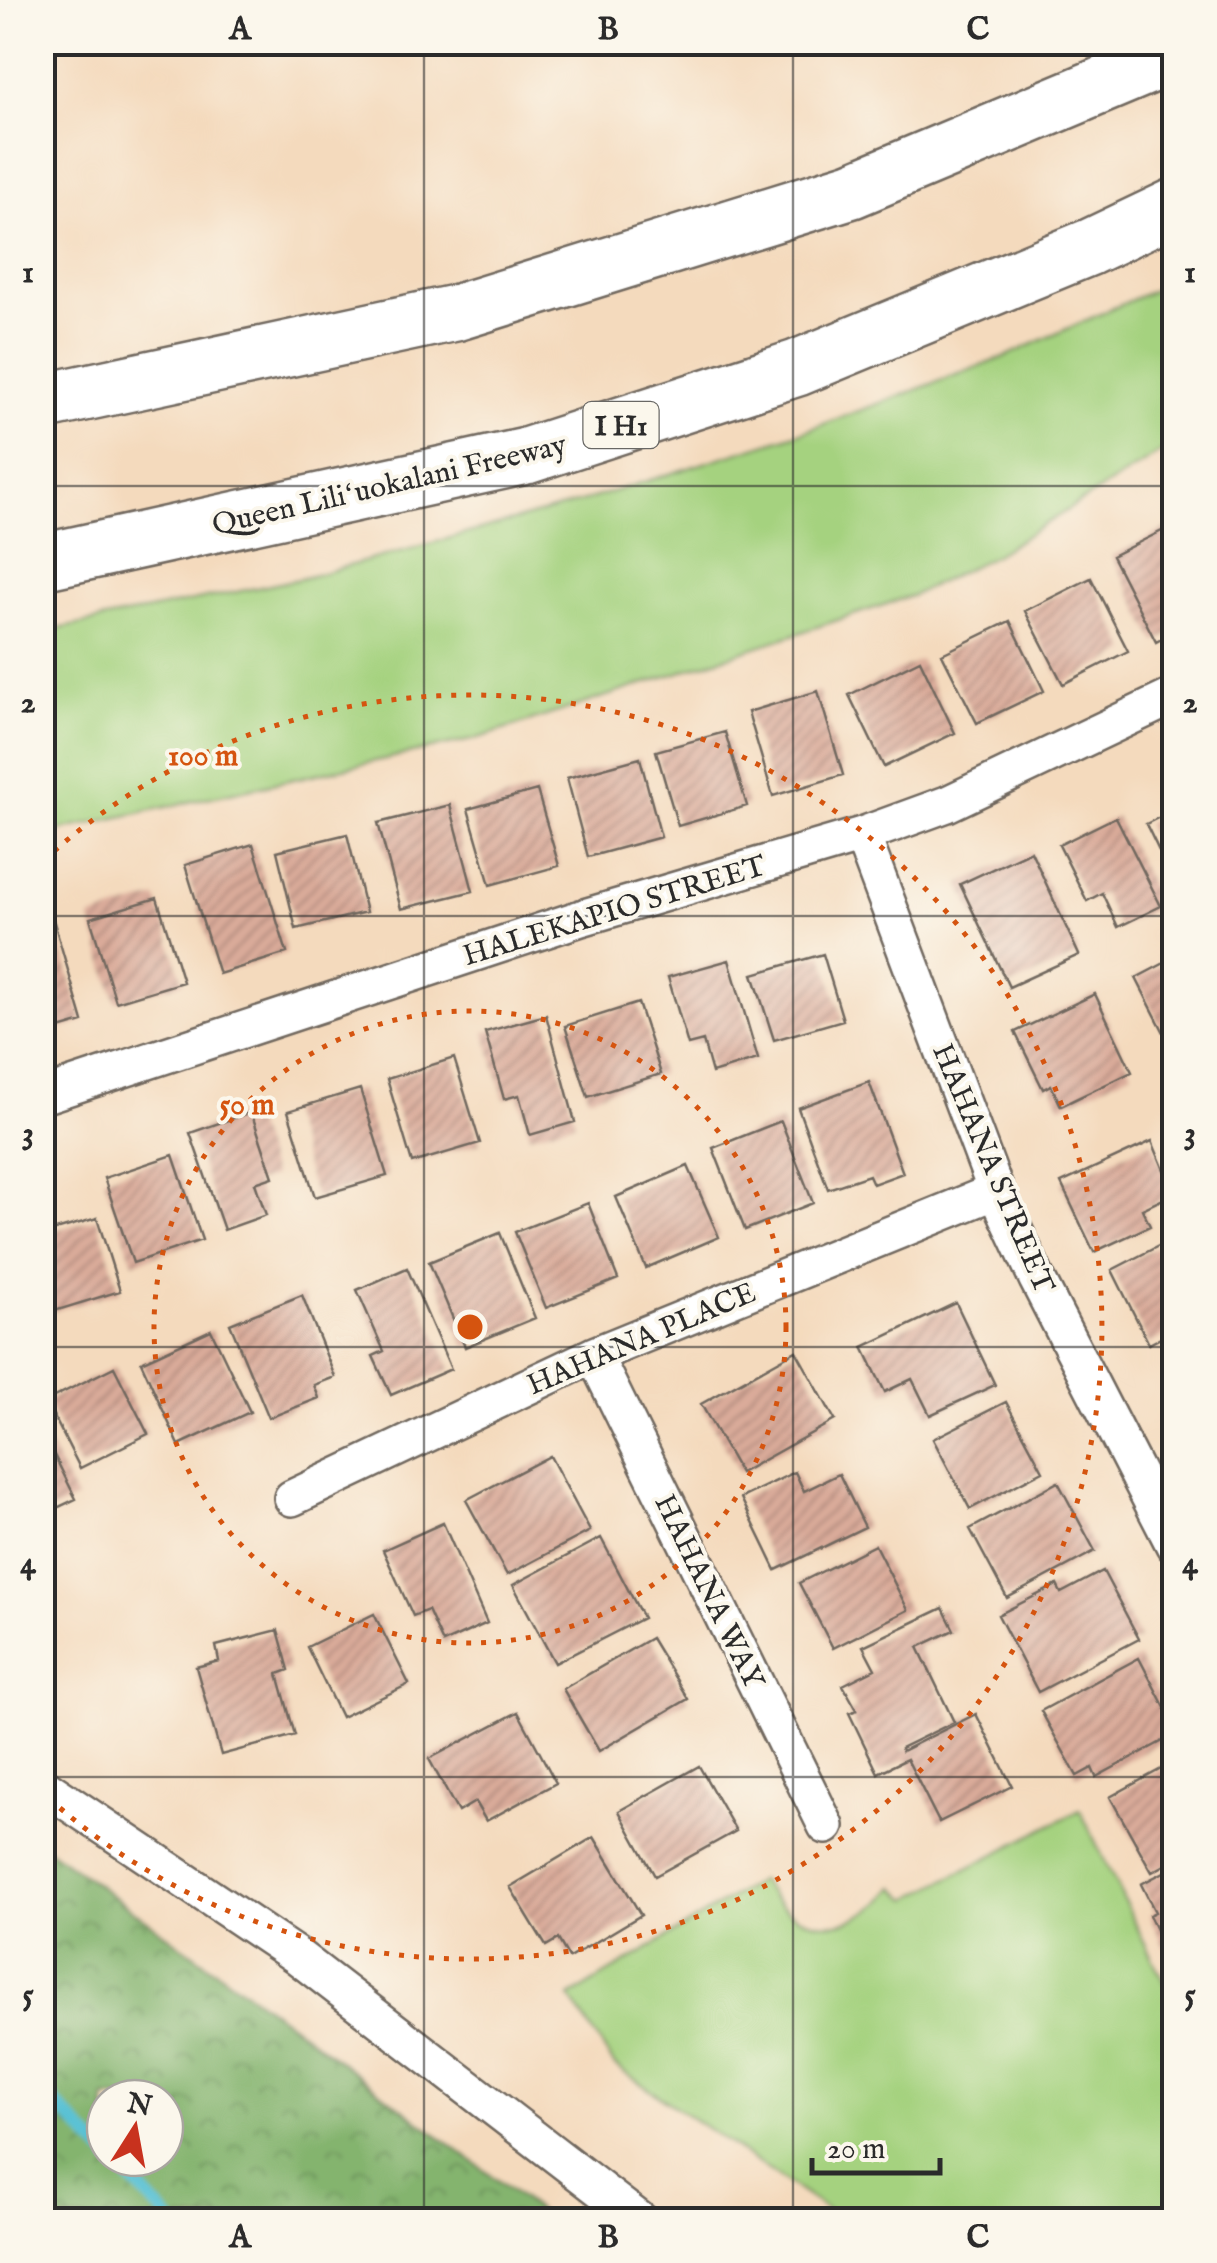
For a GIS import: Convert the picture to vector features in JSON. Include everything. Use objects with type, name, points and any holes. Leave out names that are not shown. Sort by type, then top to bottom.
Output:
[{"type":"highway","points":[[42,402],[455,313],[852,190],[1174,55]]},
{"type":"highway","name":"Queen Liliʻuokalani Freeway","points":[[42,562],[526,456],[798,368],[1090,247],[1174,207]]},
{"type":"street","name":"HALEKAPIO STREET","points":[[42,1096],[581,918],[862,835],[947,804],[1174,696]]},
{"type":"street","name":"HAHANA STREET","points":[[862,835],[996,1191],[1174,1545]]},
{"type":"street","name":"HAHANA PLACE","points":[[292,1498],[594,1355],[996,1191]]},
{"type":"street","name":"HAHANA WAY","points":[[594,1355],[826,1826]]},
{"type":"street","points":[[42,1786],[297,1956],[640,2220]]},
{"type":"green space","points":[[1174,281],[1174,444],[995,555],[911,596],[476,739],[43,834],[43,632],[304,578],[571,505],[802,432],[1002,358]]},
{"type":"green space","points":[[1080,1810],[1174,2003],[1174,2220],[842,2220],[615,2066],[570,1997],[760,1880],[790,1912],[825,1924],[843,1922],[862,1915],[895,1887],[908,1899]]},
{"type":"green space","points":[[42,1845],[289,2023],[550,2220],[43,2220]]},
{"type":"building","points":[[1174,525],[1174,632],[1156,642],[1112,556]]},
{"type":"building","points":[[1091,578],[1128,651],[1063,684],[1025,611]]},
{"type":"building","points":[[1010,621],[1044,691],[977,723],[942,654]]},
{"type":"building","points":[[920,660],[955,733],[884,767],[849,695]]},
{"type":"building","points":[[818,691],[843,775],[773,796],[748,712]]},
{"type":"building","points":[[725,732],[747,806],[678,826],[656,751]]},
{"type":"building","points":[[640,758],[661,837],[588,857],[567,778]]},
{"type":"building","points":[[537,790],[559,866],[490,885],[468,809]]},
{"type":"building","points":[[450,805],[473,891],[401,909],[378,823]]},
{"type":"building","points":[[1174,810],[1174,882],[1146,824]]},
{"type":"building","points":[[1116,817],[1161,906],[1118,927],[1102,893],[1087,901],[1059,845]]},
{"type":"building","points":[[347,834],[366,912],[296,929],[277,851]]},
{"type":"building","points":[[253,844],[287,953],[219,974],[185,865]]},
{"type":"building","points":[[1031,851],[1079,955],[1009,987],[960,884]]},
{"type":"building","points":[[157,898],[183,982],[116,1002],[90,918]]},
{"type":"building","points":[[49,905],[83,1022],[42,1034],[42,906]]},
{"type":"building","points":[[823,954],[843,1020],[774,1040],[753,974]]},
{"type":"building","points":[[1174,958],[1174,1052],[1136,978]]},
{"type":"building","points":[[729,960],[758,1059],[712,1073],[703,1041],[688,1045],[668,977]]},
{"type":"building","points":[[1095,994],[1132,1072],[1061,1106],[1051,1085],[1043,1089],[1015,1032]]},
{"type":"building","points":[[638,1003],[661,1074],[588,1097],[565,1026]]},
{"type":"building","points":[[546,1015],[575,1122],[530,1135],[519,1095],[504,1099],[485,1032]]},
{"type":"building","points":[[454,1058],[480,1143],[412,1163],[387,1079]]},
{"type":"building","points":[[869,1082],[903,1173],[873,1184],[869,1175],[828,1189],[798,1108]]},
{"type":"building","points":[[360,1089],[387,1176],[315,1197],[288,1111]]},
{"type":"building","points":[[251,1112],[273,1177],[255,1183],[266,1215],[224,1230],[190,1133]]},
{"type":"building","points":[[781,1121],[813,1203],[745,1230],[713,1148]]},
{"type":"building","points":[[1152,1141],[1174,1194],[1142,1209],[1150,1226],[1094,1252],[1061,1183]]},
{"type":"building","points":[[173,1155],[202,1240],[133,1263],[104,1178]]},
{"type":"building","points":[[688,1166],[719,1237],[646,1268],[616,1197]]},
{"type":"building","points":[[588,1203],[618,1279],[546,1308],[515,1232]]},
{"type":"building","points":[[97,1218],[120,1291],[48,1313],[42,1295],[42,1234]]},
{"type":"building","points":[[500,1233],[535,1318],[465,1347],[429,1262]]},
{"type":"building","points":[[1174,1238],[1174,1331],[1149,1344],[1112,1270]]},
{"type":"building","points":[[407,1268],[451,1369],[391,1395],[373,1356],[384,1351],[357,1290]]},
{"type":"building","points":[[302,1295],[335,1377],[314,1385],[319,1398],[269,1418],[230,1324]]},
{"type":"building","points":[[956,1303],[995,1385],[930,1415],[912,1379],[885,1392],[863,1347]]},
{"type":"building","points":[[211,1330],[250,1412],[179,1445],[141,1362]]},
{"type":"building","points":[[796,1351],[835,1420],[740,1473],[701,1404]]},
{"type":"building","points":[[114,1367],[148,1434],[80,1468],[46,1401]]},
{"type":"building","points":[[1006,1402],[1043,1471],[970,1509],[933,1439]]},
{"type":"building","points":[[42,1431],[76,1499],[42,1515]]},
{"type":"building","points":[[550,1456],[590,1531],[507,1575],[466,1500]]},
{"type":"building","points":[[795,1472],[804,1491],[839,1474],[865,1527],[776,1570],[741,1498]]},
{"type":"building","points":[[1058,1482],[1095,1551],[1007,1598],[970,1529]]},
{"type":"building","points":[[443,1523],[487,1623],[443,1643],[428,1610],[413,1616],[383,1550]]},
{"type":"building","points":[[601,1538],[643,1618],[555,1663],[513,1585]]},
{"type":"building","points":[[875,1545],[908,1610],[833,1648],[799,1583]]},
{"type":"building","points":[[1103,1571],[1139,1639],[1038,1692],[998,1615],[1057,1585],[1061,1593]]},
{"type":"building","points":[[943,1608],[954,1630],[918,1647],[954,1722],[901,1748],[902,1751],[976,1714],[1012,1786],[939,1822],[907,1759],[878,1773],[849,1713],[857,1710],[843,1685],[875,1669],[863,1646]]},
{"type":"building","points":[[374,1614],[409,1684],[341,1717],[307,1647]]},
{"type":"building","points":[[278,1630],[289,1670],[278,1674],[295,1735],[221,1755],[196,1667],[219,1661],[216,1646]]},
{"type":"building","points":[[651,1638],[688,1699],[599,1751],[563,1689]]},
{"type":"building","points":[[1139,1658],[1174,1725],[1174,1735],[1096,1777],[1092,1768],[1077,1776],[1041,1711]]},
{"type":"building","points":[[518,1712],[556,1783],[486,1821],[475,1802],[458,1812],[429,1759]]},
{"type":"building","points":[[1174,1762],[1174,1860],[1152,1872],[1110,1797]]},
{"type":"building","points":[[699,1766],[736,1831],[655,1876],[619,1811]]},
{"type":"building","points":[[594,1837],[641,1915],[569,1958],[558,1939],[546,1946],[510,1887]]},
{"type":"building","points":[[1174,1867],[1174,1952],[1168,1955],[1149,1915],[1155,1912],[1141,1884]]},
{"type":"waterway","points":[[42,2089],[85,2133]]},
{"type":"waterway","points":[[129,2178],[170,2220]]}]
